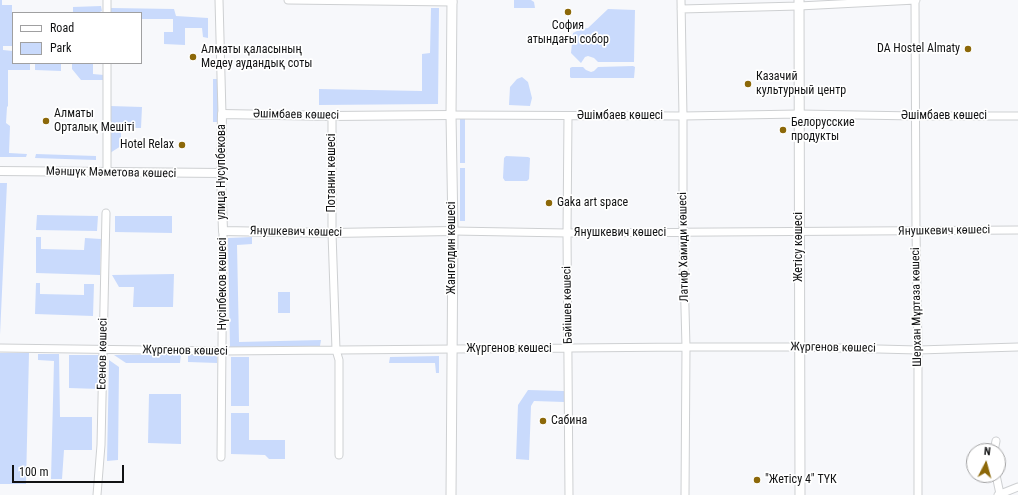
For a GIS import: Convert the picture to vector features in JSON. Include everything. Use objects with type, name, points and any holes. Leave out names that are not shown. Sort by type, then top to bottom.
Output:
[{"type":"main road","name":"Жангелдин көшесі","points":[[451,495],[453,349],[451,114],[452,1]]},
{"type":"main road","name":"Жетісу көшесі","points":[[799,3],[800,495]]},
{"type":"street","points":[[107,0],[107,12]]},
{"type":"street","points":[[220,0],[222,114]]},
{"type":"street","points":[[288,0],[452,1]]},
{"type":"street","name":"Латиф Хамиди көшесі","points":[[681,0],[683,232],[686,347],[685,495]]},
{"type":"street","points":[[681,9],[799,3],[916,0]]},
{"type":"street","name":"Шерхан Мұртаза көшесі","points":[[916,0],[918,495]]},
{"type":"street","points":[[107,64],[107,173]]},
{"type":"street","name":"Әшімбаев көшесі","points":[[222,114],[332,116],[451,114],[568,116],[799,114],[1018,116]]},
{"type":"street","name":"улица Нусупбекова","points":[[222,114],[221,173],[223,231]]},
{"type":"street","name":"Потанин көшесі","points":[[332,116],[332,233],[336,350],[340,360],[339,454]]},
{"type":"street","name":"Бәйішев көшесі","points":[[568,116],[567,233],[569,495]]},
{"type":"street","name":"Мәншүк Мәметова көшесі","points":[[0,171],[221,173]]},
{"type":"street","name":"Есенов көшесі","points":[[97,495],[101,445],[106,213]]},
{"type":"street","name":"Янушкевич көшесі","points":[[223,231],[332,233],[453,231],[567,233],[800,231],[916,232],[1018,230]]},
{"type":"street","name":"Нүсіпбеков көшесі","points":[[221,457],[223,231]]},
{"type":"street","name":"Жүргенов көшесі","points":[[0,348],[223,351],[686,347],[800,347],[918,350],[1018,347]]},
{"type":"street","points":[[997,483],[999,494],[1018,487]]},
{"type":"green space","points":[[0,0],[2,0],[2,5],[12,5],[12,46],[3,46],[3,50],[12,51],[12,64],[30,64],[30,70],[8,70],[8,106],[6,123],[10,126],[9,153],[27,154],[26,157],[0,157]]},
{"type":"green space","points":[[514,0],[531,0],[534,2],[535,8],[514,8]]},
{"type":"green space","points":[[101,6],[102,11],[73,12],[73,7]]},
{"type":"green space","points":[[111,8],[174,9],[176,16],[208,18],[208,38],[203,37],[202,28],[185,28],[185,45],[164,44],[164,32],[173,32],[173,19],[142,19],[142,12],[111,12]]},
{"type":"green space","points":[[431,8],[439,8],[438,104],[319,105],[319,89],[422,91],[422,54],[430,53]]},
{"type":"green space","points":[[608,9],[635,10],[634,62],[598,62],[594,58],[588,56],[585,57],[581,63],[571,53],[573,33],[581,29],[588,28]]},
{"type":"green space","points":[[35,64],[61,64],[61,71],[35,70]]},
{"type":"green space","points":[[72,64],[93,64],[93,74],[104,75],[104,80],[81,80],[72,69]]},
{"type":"green space","points":[[572,67],[583,67],[591,72],[598,67],[635,67],[634,78],[570,77],[570,68]]},
{"type":"green space","points":[[522,77],[528,82],[532,98],[530,106],[509,105],[510,87],[517,79]]},
{"type":"green space","points":[[213,79],[218,79],[219,122],[213,122]]},
{"type":"green space","points":[[110,106],[142,107],[141,128],[121,128],[121,146],[110,153]]},
{"type":"green space","points":[[460,117],[465,117],[465,163],[460,163]]},
{"type":"green space","points":[[36,154],[96,156],[96,160],[35,158]]},
{"type":"green space","points":[[506,156],[530,158],[529,179],[527,181],[505,181],[503,178],[504,158]]},
{"type":"green space","points":[[460,168],[465,168],[465,221],[460,221]]},
{"type":"green space","points":[[0,183],[7,183],[0,335]]},
{"type":"green space","points":[[37,215],[98,216],[97,231],[36,230]]},
{"type":"green space","points":[[115,216],[172,216],[172,233],[115,232]]},
{"type":"green space","points":[[36,237],[41,237],[41,249],[84,250],[85,238],[101,239],[100,275],[36,273]]},
{"type":"green space","points":[[252,237],[252,244],[237,245],[239,342],[321,340],[320,346],[230,348],[228,238]]},
{"type":"green space","points":[[174,274],[173,307],[133,307],[134,287],[119,287],[112,275]]},
{"type":"green space","points":[[36,283],[40,283],[40,294],[84,295],[84,284],[94,284],[93,316],[35,314]]},
{"type":"green space","points":[[278,292],[290,292],[290,313],[278,313]]},
{"type":"green space","points":[[0,353],[29,353],[26,484],[0,484]]},
{"type":"green space","points":[[38,354],[59,354],[60,417],[92,417],[92,450],[64,450],[62,479],[51,479],[54,361],[38,360]]},
{"type":"green space","points":[[181,354],[180,363],[126,363],[114,355]]},
{"type":"green space","points":[[188,354],[217,355],[217,363],[188,362]]},
{"type":"green space","points":[[69,355],[99,355],[99,389],[69,388]]},
{"type":"green space","points":[[439,356],[439,373],[436,373],[435,363],[389,363],[390,357]]},
{"type":"green space","points":[[231,357],[249,357],[249,406],[231,406]]},
{"type":"green space","points":[[109,360],[119,367],[118,460],[107,461]]},
{"type":"green space","points":[[528,390],[564,391],[564,402],[534,401],[531,406],[529,460],[516,459],[518,405]]},
{"type":"green space","points":[[149,394],[181,394],[181,444],[148,443]]},
{"type":"green space","points":[[231,413],[249,413],[249,440],[285,440],[285,459],[269,459],[265,455],[231,454]]},
{"type":"place","name":"София атындағы собор","points":[[568,12]]},
{"type":"place","name":"DA Hostel Almaty","points":[[968,49]]},
{"type":"place","name":"Алматы қаласының Медеу аудандық соты","points":[[193,57]]},
{"type":"place","name":"Казачий культурный центр","points":[[748,84]]},
{"type":"place","name":"Алматы Орталық Мешіті","points":[[46,121]]},
{"type":"place","name":"Белорусские продукты","points":[[783,130]]},
{"type":"place","name":"Hotel Relax","points":[[182,145]]},
{"type":"place","name":"Gaka art space","points":[[549,203]]},
{"type":"place","name":"Сабина","points":[[543,421]]},
{"type":"place","name":"\"Жетісу 4\" ТҮК","points":[[757,480]]}]
